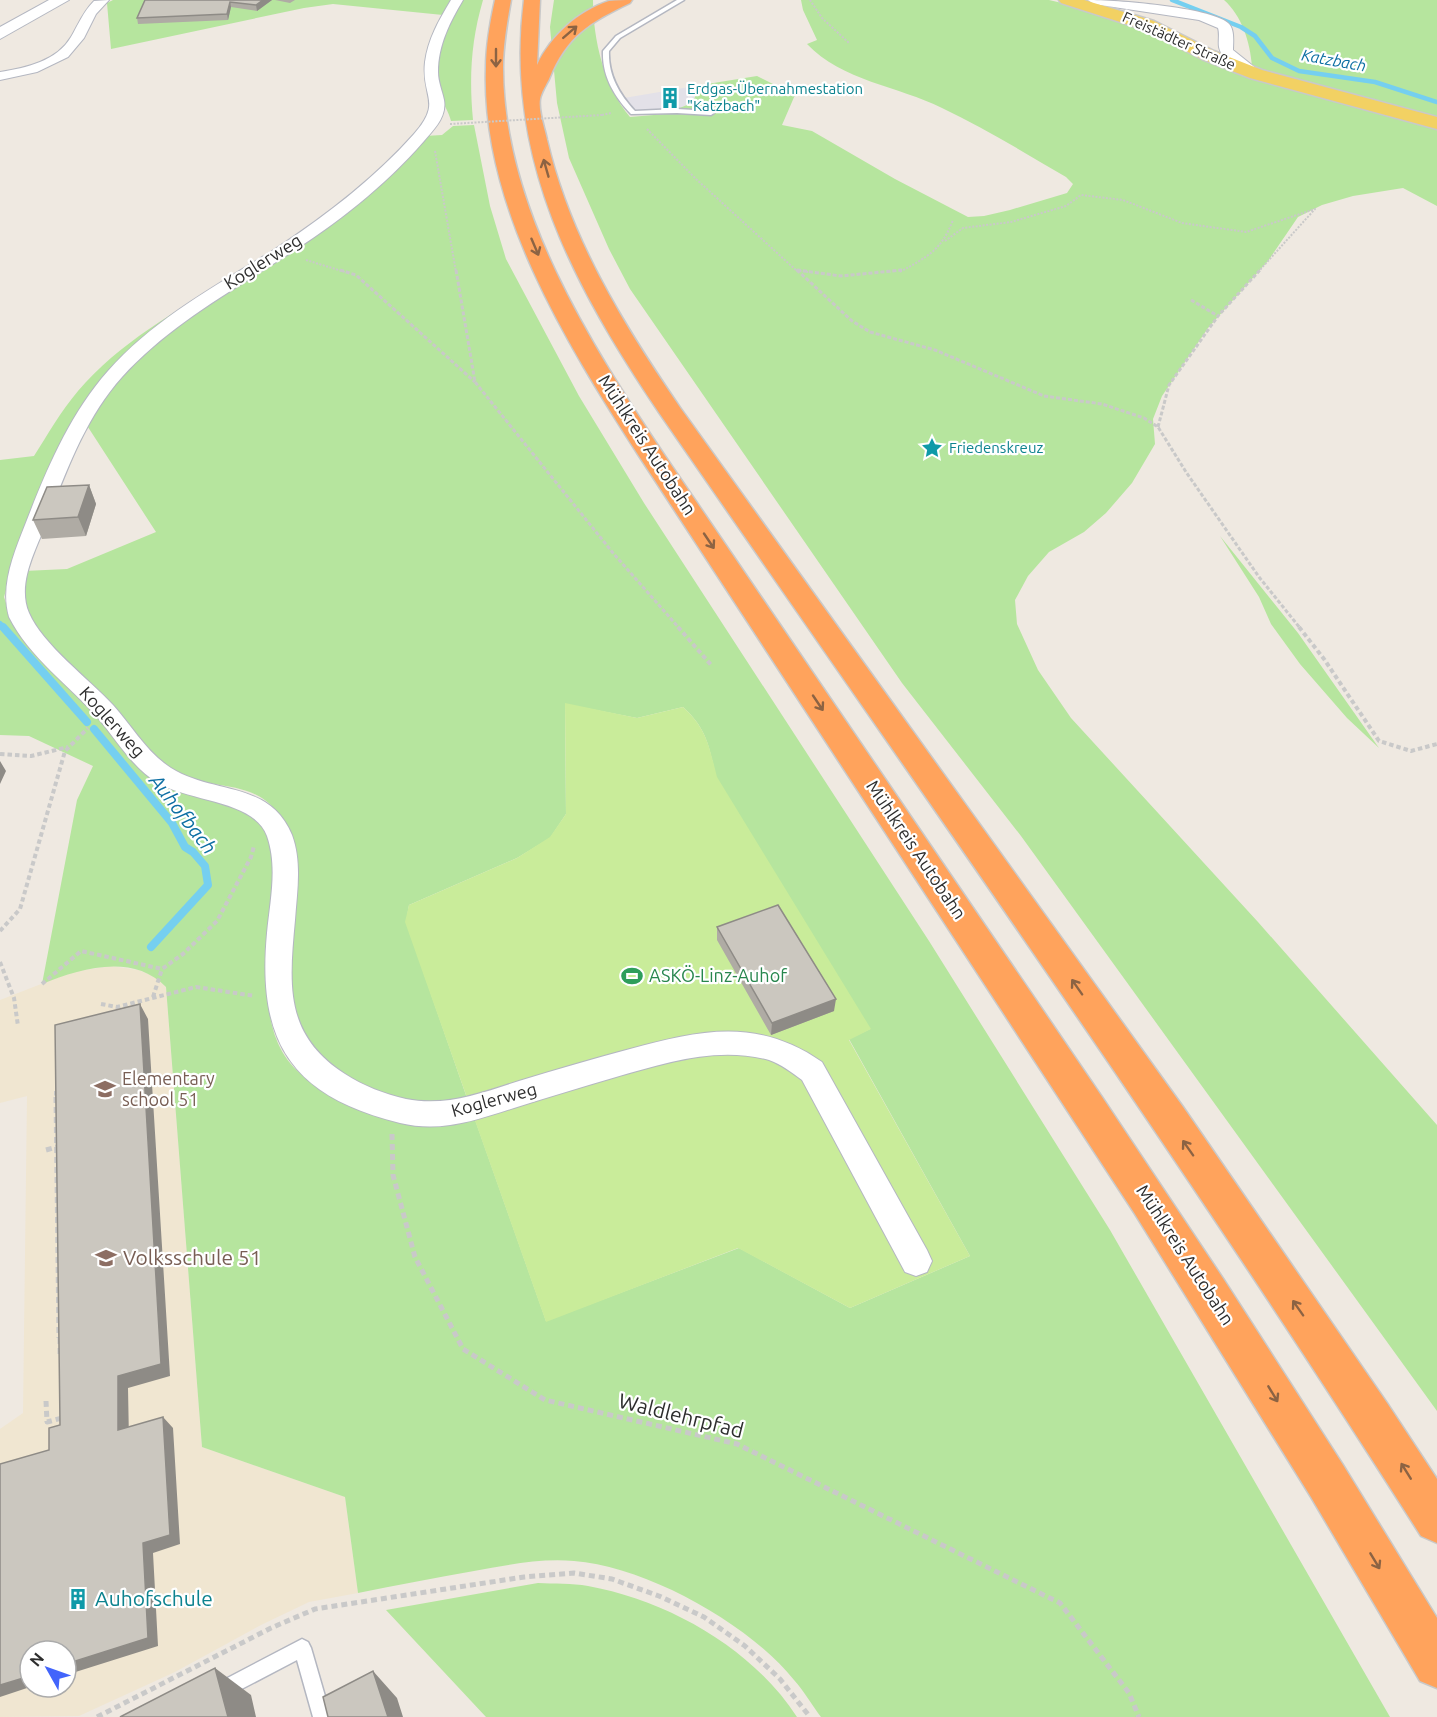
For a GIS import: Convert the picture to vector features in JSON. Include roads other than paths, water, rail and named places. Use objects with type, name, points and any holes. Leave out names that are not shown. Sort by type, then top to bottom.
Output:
[{"type":"highway","name":"Mühlkreis Autobahn","points":[[503,0],[496,46],[496,87],[510,175],[533,242],[573,327],[614,397],[655,460],[1091,1110],[1243,1344],[1437,1664]]},
{"type":"highway","name":"Mühlkreis Autobahn","points":[[532,0],[528,45],[531,100],[544,164],[557,206],[575,251],[611,320],[654,387],[1116,1043],[1352,1387],[1437,1520]]},
{"type":"highway","points":[[531,100],[549,58],[561,40],[585,20],[624,0]]},
{"type":"main road","name":"Freistädter Straße","points":[[1067,0],[1148,25],[1208,55],[1256,74],[1437,123]]},
{"type":"street","points":[[1,36],[61,0]]},
{"type":"street","points":[[0,76],[26,72],[59,57],[73,46],[92,10],[103,0]]},
{"type":"street","name":"Koglerweg","points":[[457,0],[442,28],[433,52],[431,74],[438,112],[430,125],[376,180],[328,219],[175,320],[134,354],[115,374],[83,420],[45,499],[18,573],[15,603],[25,625],[152,767],[179,783],[195,789],[235,798],[263,812],[271,821],[284,849],[286,870],[279,950],[279,1000],[283,1021],[291,1041],[305,1060],[342,1088],[391,1107],[416,1114],[437,1115],[463,1110],[575,1077],[691,1047],[716,1043],[767,1048],[786,1054],[812,1071],[916,1261]]},
{"type":"street","name":"Freistädter Straße","points":[[1094,0],[1202,17],[1216,22],[1226,29],[1224,44],[1232,58],[1256,74]]},
{"type":"street","points":[[0,68],[39,65]]},
{"type":"lane","points":[[681,0],[618,37],[606,51],[606,67],[618,96],[633,114],[677,111],[711,113]]},
{"type":"lane","points":[[211,1696],[302,1648],[322,1717]]},
{"type":"waterway","name":"Katzbach","points":[[1172,0],[1241,27],[1255,36],[1272,58],[1299,71],[1375,82],[1437,102]]},
{"type":"waterway","name":"Auhofbach","points":[[0,624],[3,627]]},
{"type":"waterway","name":"Auhofbach","points":[[3,627],[87,722]]},
{"type":"waterway","name":"Auhofbach","points":[[94,729],[172,823],[185,847],[193,852],[205,866],[208,885],[151,947]]},
{"type":"place","name":"Erdgas-Übernahmestation \"Katzbach\"","points":[[670,98]]},
{"type":"place","name":"Friedenskreuz","points":[[932,448]]},
{"type":"place","name":"ASKÖ-Linz-Auhof","points":[[632,976]]},
{"type":"place","name":"Elementary school 51","points":[[105,1089]]},
{"type":"place","name":"Volksschule 51","points":[[106,1258]]},
{"type":"place","name":"Auhofschule","points":[[78,1599]]}]
